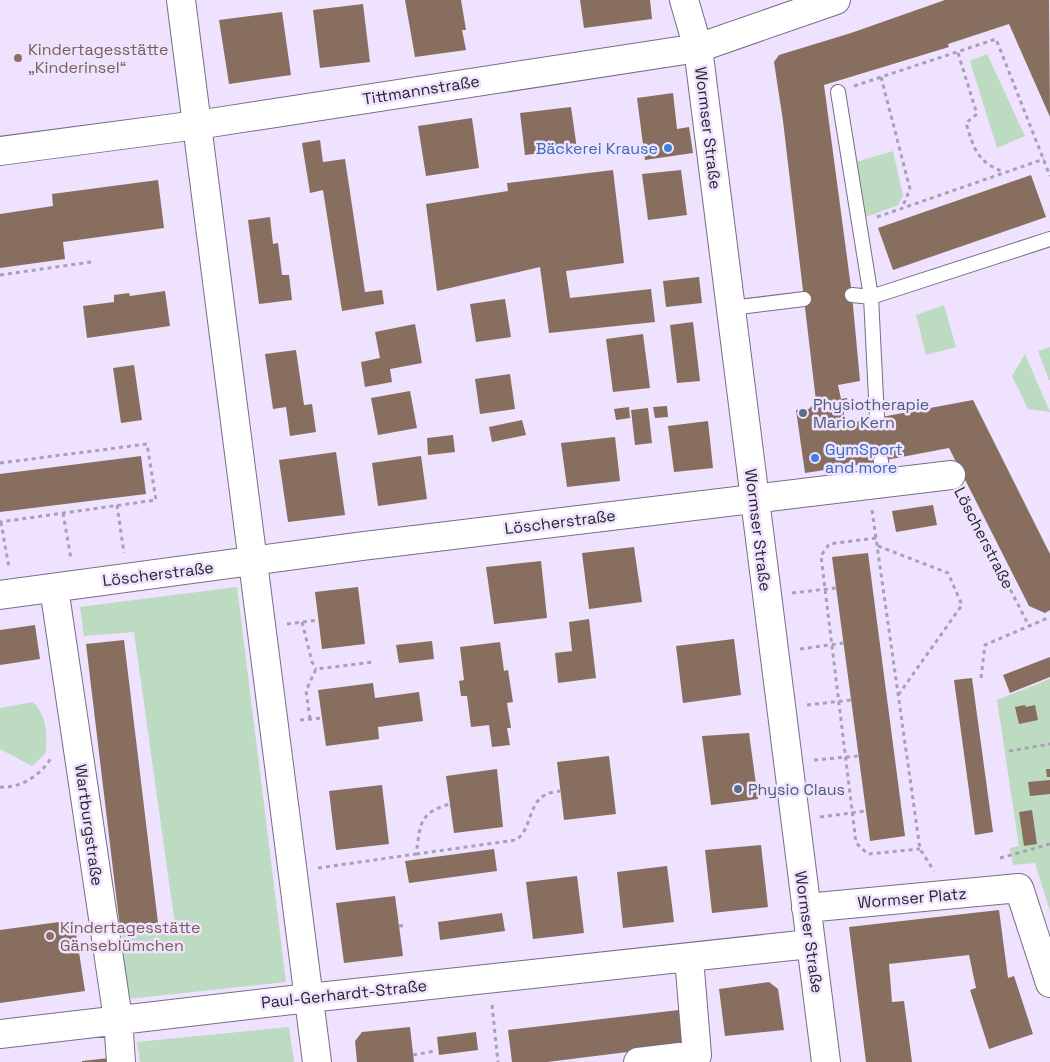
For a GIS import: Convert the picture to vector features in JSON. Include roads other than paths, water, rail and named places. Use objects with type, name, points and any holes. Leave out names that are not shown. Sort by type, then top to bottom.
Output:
[{"type":"street","points":[[181,0],[318,1062]]},
{"type":"street","name":"Wormser Straße","points":[[684,0],[698,48],[826,1062]]},
{"type":"street","name":"Tittmannstraße","points":[[0,151],[197,125],[698,48],[836,0]]},
{"type":"street","name":"Löscherstraße","points":[[6,594],[373,545],[754,498],[878,476],[951,475]]},
{"type":"street","name":"Wartburgstraße","points":[[65,586],[122,1062]]},
{"type":"street","name":"Wormser Platz","points":[[806,908],[1019,888],[1050,984]]},
{"type":"street","name":"Paul-Gerhardt-Straße","points":[[0,1034],[118,1019],[810,944]]},
{"type":"street","points":[[638,1062],[697,1055],[689,958]]},
{"type":"lane","points":[[838,92],[871,297],[877,418]]},
{"type":"lane","points":[[852,295],[871,297],[1050,239]]},
{"type":"lane","points":[[731,308],[804,299]]},
{"type":"place","name":"Kindertagesstätte „Kinderinsel“","points":[[18,58]]},
{"type":"place","name":"Bäckerei Krause","points":[[668,148]]},
{"type":"place","name":"Physiotherapie Mario Kern","points":[[803,413]]},
{"type":"place","name":"GymSport and more","points":[[815,458]]},
{"type":"place","name":"Physio Claus","points":[[738,789]]},
{"type":"place","name":"Kindertagesstätte Gänseblümchen","points":[[50,936]]}]
